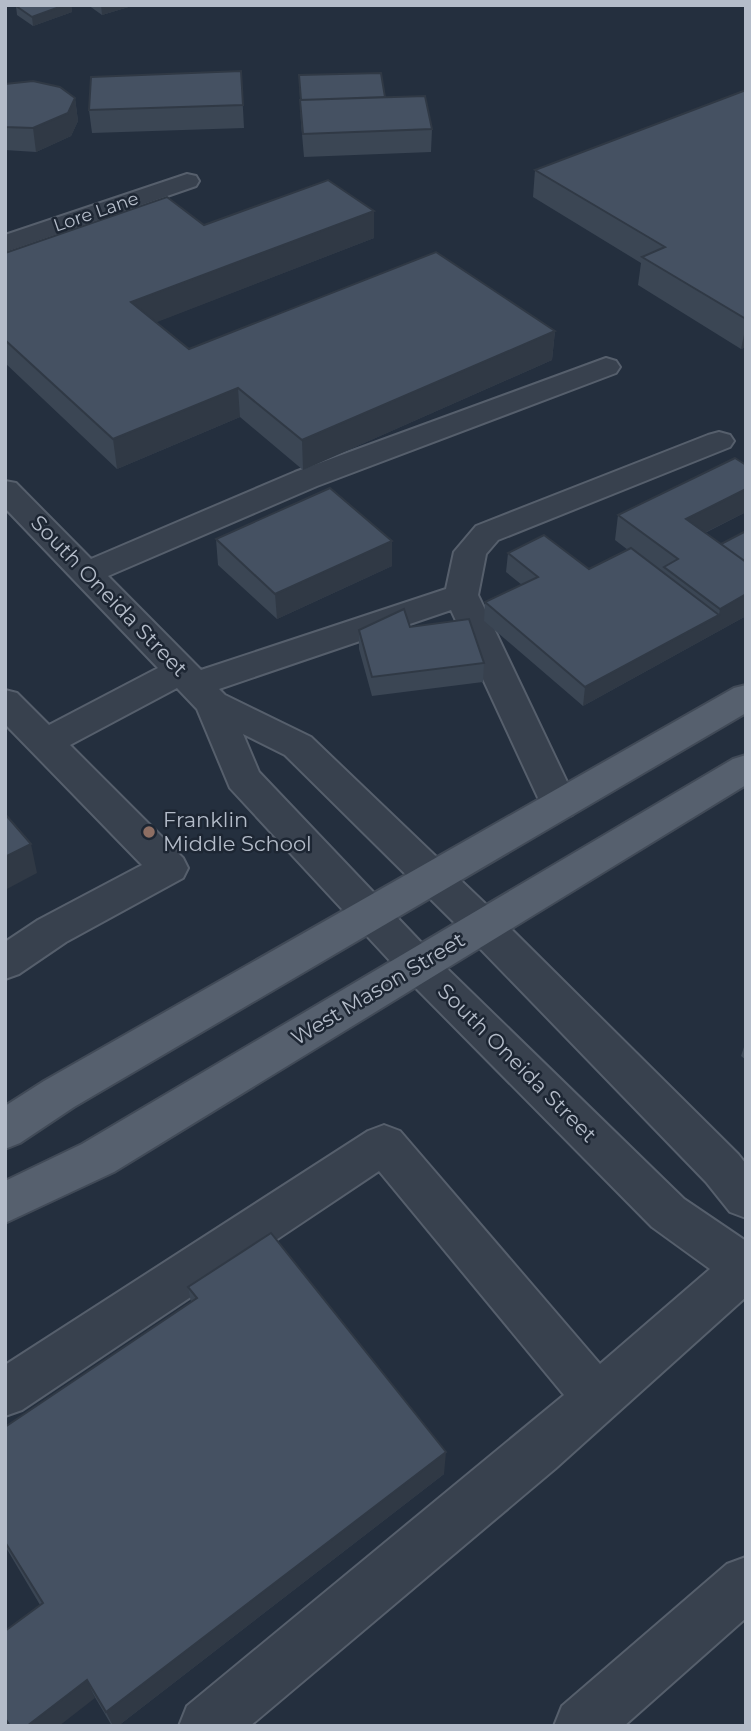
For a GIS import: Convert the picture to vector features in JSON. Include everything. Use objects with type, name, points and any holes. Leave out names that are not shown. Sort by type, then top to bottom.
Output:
[{"type":"main road","points":[[5,1130],[59,1094],[746,697]]},
{"type":"main road","name":"West Mason Street","points":[[5,1203],[98,1158],[746,768]]},
{"type":"street","name":"Lore Lane","points":[[5,244],[187,181]]},
{"type":"street","points":[[86,573],[306,479],[606,367]]},
{"type":"street","points":[[559,805],[461,595],[471,552],[487,533],[719,441]]},
{"type":"street","name":"South Oneida Street","points":[[5,490],[196,686],[298,746],[483,926],[722,1168],[746,1198]]},
{"type":"street","points":[[46,743],[196,686],[461,595]]},
{"type":"street","name":"South Oneida Street","points":[[196,686],[243,779],[418,965],[668,1213],[746,1267]]},
{"type":"street","points":[[5,702],[169,868],[52,931],[5,963]]},
{"type":"street","points":[[5,1394],[384,1144],[598,1398]]},
{"type":"street","points":[[207,1726],[538,1451],[746,1267]]},
{"type":"street","points":[[582,1726],[746,1583]]},
{"type":"building","points":[[65,5],[32,17],[16,6]]},
{"type":"building","points":[[241,71],[243,105],[89,110],[91,77]]},
{"type":"building","points":[[381,73],[385,97],[301,100],[299,75]]},
{"type":"building","points":[[33,81],[60,87],[75,98],[68,113],[33,128],[5,127],[5,84]]},
{"type":"building","points":[[746,90],[746,319],[642,257],[665,247],[535,170]]},
{"type":"building","points":[[425,96],[432,129],[303,134],[300,100]]},
{"type":"building","points":[[328,180],[374,211],[131,302],[189,349],[436,252],[555,331],[302,440],[238,388],[113,439],[5,340],[5,253],[167,197],[204,225]]},
{"type":"building","points":[[735,458],[746,465],[746,489],[686,519],[746,562],[746,594],[720,609],[664,567],[678,559],[618,515]]},
{"type":"building","points":[[330,488],[392,541],[275,594],[216,539]]},
{"type":"building","points":[[746,531],[746,562],[721,544]]},
{"type":"building","points":[[544,535],[589,569],[631,548],[719,615],[585,687],[485,602],[538,577],[508,553]]},
{"type":"building","points":[[404,609],[410,627],[469,619],[484,663],[372,677],[359,630]]},
{"type":"building","points":[[5,814],[31,844],[5,857]]},
{"type":"building","points":[[271,1233],[446,1452],[106,1712],[87,1680],[27,1726],[10,1726],[5,1718],[5,1631],[43,1603],[5,1542],[5,1427],[197,1298],[188,1287]]},
{"type":"place","name":"Franklin Middle School","points":[[149,832]]}]
